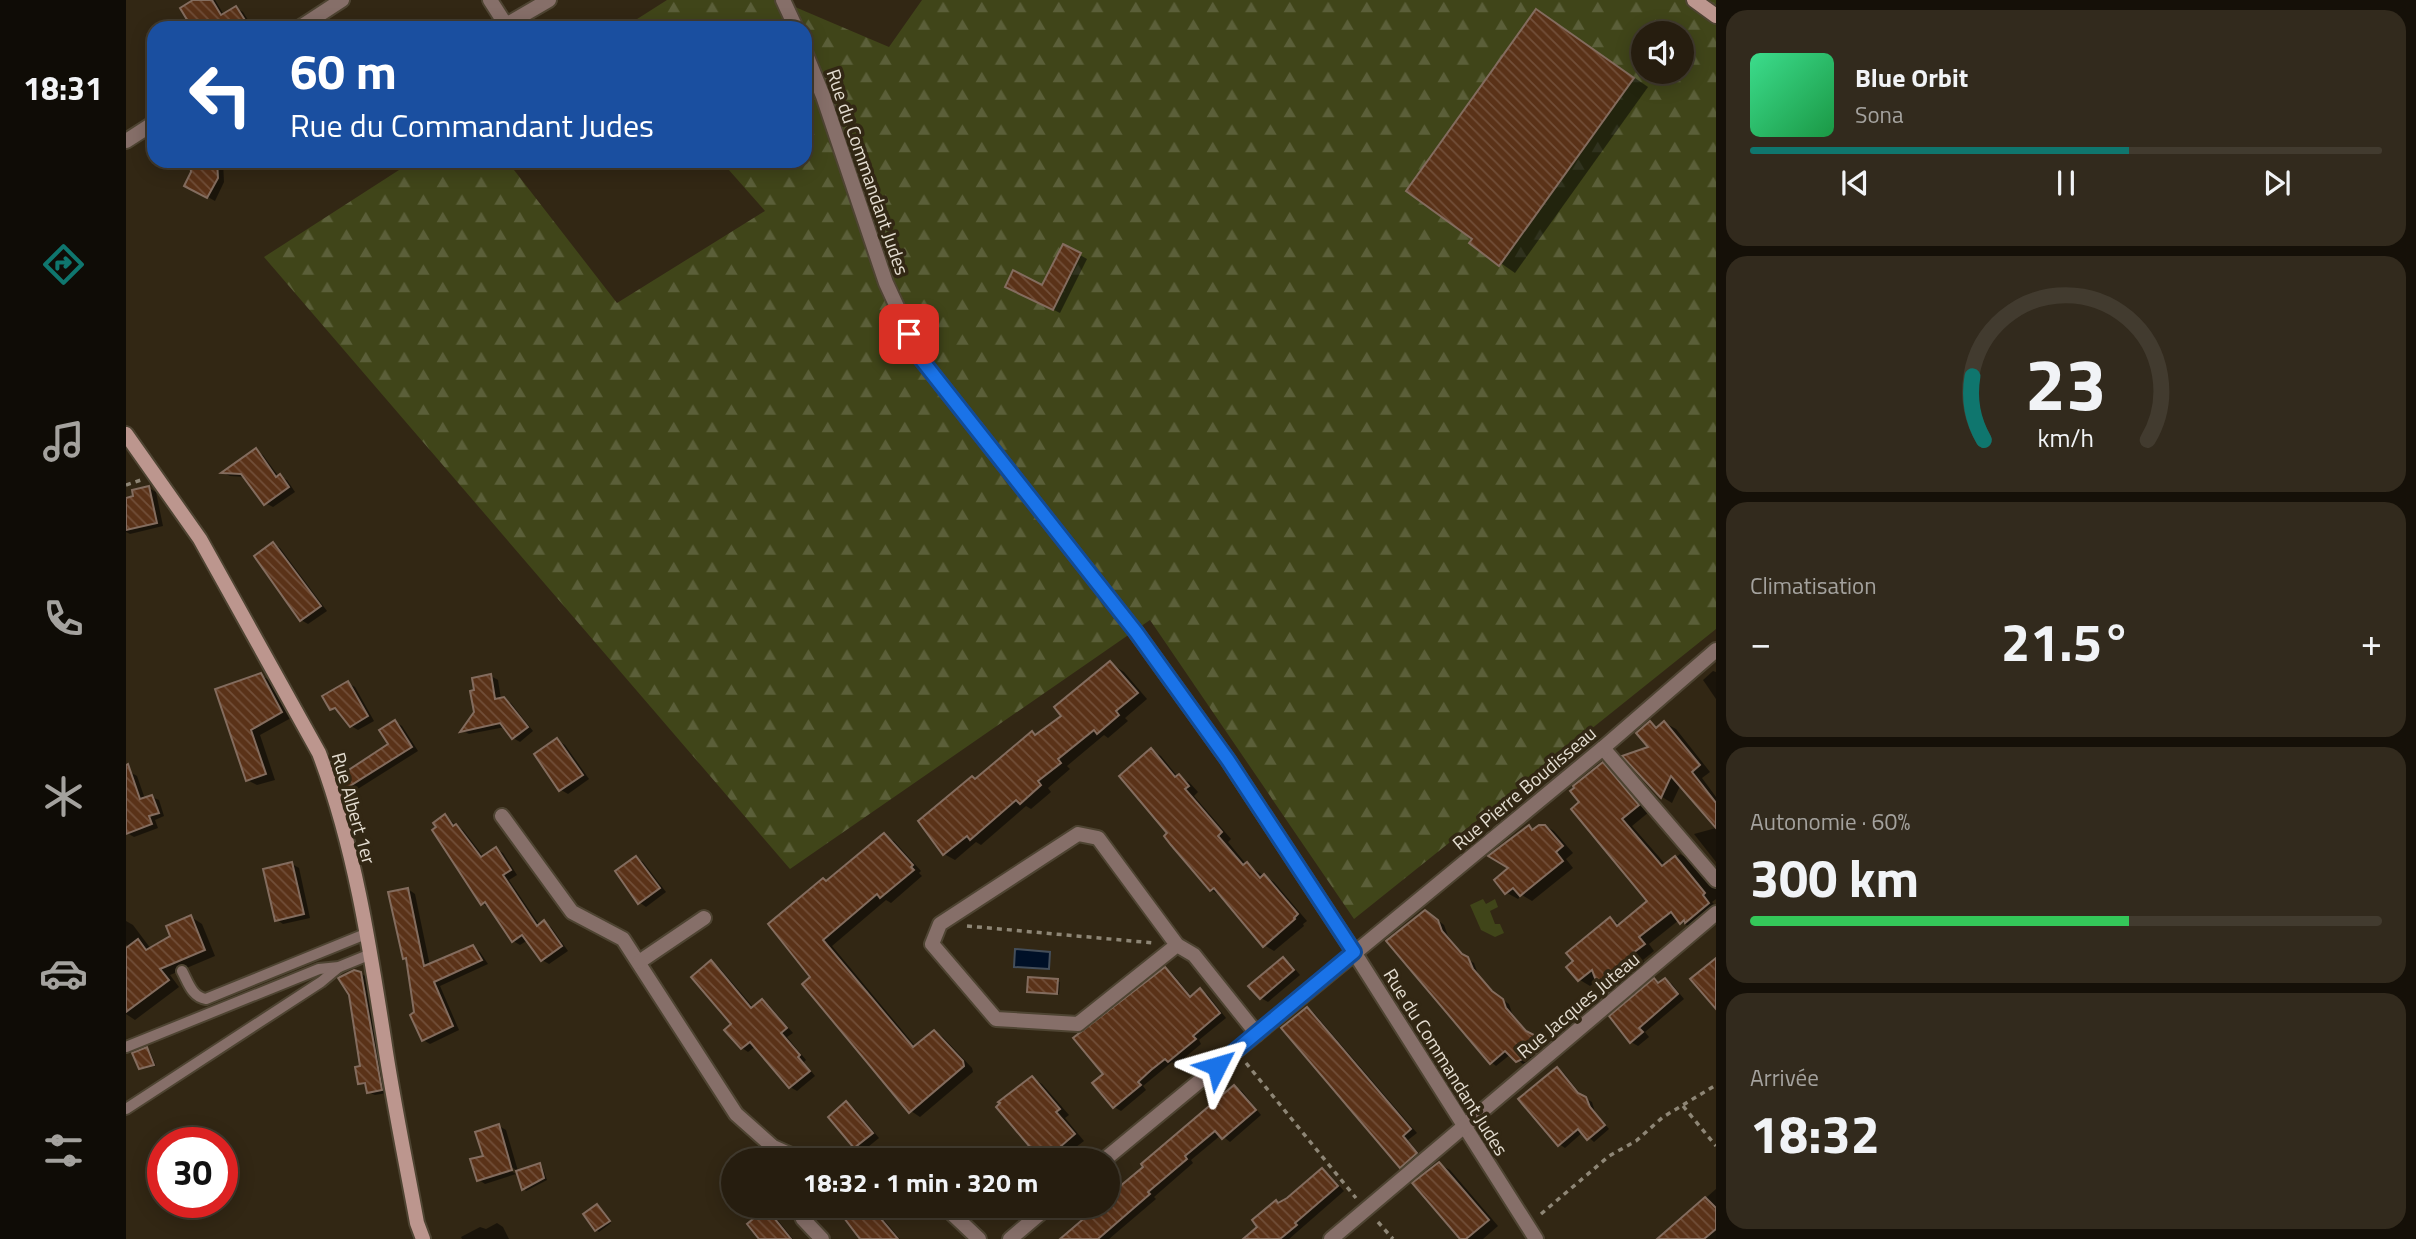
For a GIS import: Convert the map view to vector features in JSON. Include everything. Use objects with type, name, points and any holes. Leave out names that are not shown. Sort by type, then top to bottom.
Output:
[{"type":"street","points":[[310,21],[342,0]]},
{"type":"street","points":[[490,0],[503,21]]},
{"type":"street","points":[[513,21],[549,0]]},
{"type":"street","points":[[783,0],[793,21]]},
{"type":"street","points":[[1694,0],[1716,16]]},
{"type":"street","name":"Rue du Commandant Judes","points":[[812,69],[886,284],[921,359],[1136,632],[1228,760],[1354,952],[1532,1233]]},
{"type":"street","points":[[126,141],[147,127]]},
{"type":"street","name":"Rue Albert 1er","points":[[126,435],[200,539],[319,753],[339,812],[368,933],[414,1210],[423,1239]]},
{"type":"street","name":"Rue Pierre Boudisseau","points":[[1119,1148],[1603,748],[1716,650]]},
{"type":"street","points":[[1603,748],[1716,880]]},
{"type":"street","points":[[502,816],[572,912],[623,939],[736,1114],[775,1148]]},
{"type":"street","points":[[1177,945],[1078,1024],[996,1019],[932,944],[940,924],[1078,834],[1098,838],[1177,945],[1194,955],[1256,1034]]},
{"type":"street","name":"Rue Jacques Juteau","points":[[1331,1239],[1716,913]]},
{"type":"street","points":[[639,962],[704,918]]},
{"type":"street","points":[[803,1218],[822,1239]]},
{"type":"street","points":[[957,1218],[979,1239]]},
{"type":"street","points":[[1010,1239],[1035,1218]]},
{"type":"lane","points":[[182,971],[194,993],[206,999],[368,933]]},
{"type":"lane","points":[[126,1047],[319,969],[339,967],[371,954]]},
{"type":"lane","points":[[126,1109],[321,982],[339,967]]},
{"type":"path","points":[[940,924],[1177,945]]},
{"type":"path","points":[[1236,1051],[1392,1239]]},
{"type":"path","points":[[1532,1233],[1609,1156],[1636,1141],[1663,1116],[1716,1085]]},
{"type":"path","points":[[1683,1106],[1716,1146]]},
{"type":"green space","points":[[667,0],[787,0],[795,7],[889,47],[922,0],[1716,0],[1716,629],[1354,919],[1150,620],[790,869],[264,257],[402,168],[512,168],[617,303],[765,211],[727,168],[812,168],[812,21],[634,21]]},
{"type":"green space","points":[[1483,899],[1486,904],[1495,899],[1498,907],[1490,911],[1495,924],[1500,924],[1504,933],[1495,937],[1481,930],[1470,905]]},
{"type":"water","points":[[1015,949],[1050,952],[1049,969],[1014,967]]},
{"type":"building","points":[[193,0],[212,0],[221,15],[236,6],[246,21],[188,21],[180,8]]},
{"type":"building","points":[[1536,9],[1631,76],[1631,82],[1499,266],[1469,243],[1472,239],[1406,191]]},
{"type":"building","points":[[191,168],[217,168],[218,178],[207,198],[184,186]]},
{"type":"building","points":[[1063,244],[1081,253],[1053,310],[1005,287],[1013,270],[1042,285]]},
{"type":"building","points":[[256,448],[276,477],[280,474],[289,487],[264,505],[241,474],[221,473]]},
{"type":"building","points":[[149,486],[157,523],[126,530],[126,498],[133,496],[132,490]]},
{"type":"building","points":[[273,542],[321,606],[300,621],[254,556]]},
{"type":"building","points":[[1110,661],[1138,693],[1116,711],[1119,715],[1097,734],[1094,730],[1058,759],[1061,763],[1038,781],[1041,785],[1020,804],[1016,800],[970,840],[967,836],[943,855],[918,821],[972,776],[975,779],[1032,731],[1035,735],[1061,716],[1054,707]]},
{"type":"building","points":[[261,673],[282,712],[251,730],[266,774],[246,781],[215,689]]},
{"type":"building","points":[[491,674],[495,699],[504,697],[528,727],[512,739],[500,723],[460,732],[474,712],[470,691],[474,690],[472,678]]},
{"type":"building","points":[[348,681],[368,716],[350,727],[335,708],[330,710],[322,696]]},
{"type":"building","points":[[395,720],[412,747],[345,789],[338,777],[388,744],[379,730]]},
{"type":"building","points":[[1650,721],[1656,728],[1664,721],[1700,765],[1692,772],[1716,803],[1716,828],[1671,776],[1661,798],[1622,756],[1648,747],[1636,733]]},
{"type":"building","points":[[557,738],[583,775],[559,791],[534,754]]},
{"type":"building","points":[[1151,748],[1175,777],[1179,774],[1189,786],[1185,789],[1222,832],[1218,836],[1243,865],[1247,862],[1260,878],[1264,874],[1298,914],[1263,947],[1214,888],[1210,891],[1171,845],[1164,836],[1167,833],[1119,776]]},
{"type":"building","points":[[1603,762],[1639,805],[1622,819],[1662,866],[1675,856],[1705,893],[1703,895],[1709,903],[1685,923],[1684,920],[1680,924],[1671,912],[1639,937],[1645,944],[1633,953],[1642,963],[1602,997],[1592,970],[1578,981],[1566,967],[1573,961],[1566,953],[1610,917],[1617,926],[1647,901],[1571,809],[1579,802],[1570,791],[1573,786]]},
{"type":"building","points":[[128,764],[140,799],[152,795],[159,813],[149,816],[152,824],[126,834],[126,765]]},
{"type":"building","points":[[445,814],[481,857],[496,847],[511,870],[503,875],[537,926],[544,920],[562,946],[541,961],[522,935],[512,942],[485,902],[481,905],[432,830],[436,827],[433,823]]},
{"type":"building","points":[[1529,825],[1532,830],[1539,825],[1545,825],[1563,846],[1556,852],[1563,861],[1520,896],[1513,888],[1505,894],[1494,880],[1508,868],[1488,856]]},
{"type":"building","points":[[884,833],[913,865],[911,867],[914,870],[880,898],[877,894],[823,940],[913,1047],[934,1030],[963,1061],[964,1066],[909,1113],[802,984],[810,977],[768,924],[823,878],[826,881]]},
{"type":"building","points":[[636,856],[660,888],[638,904],[615,871]]},
{"type":"building","points":[[292,862],[304,914],[275,921],[263,869]]},
{"type":"building","points":[[408,888],[424,966],[473,945],[482,960],[434,982],[453,1026],[422,1041],[410,1015],[414,1012],[406,958],[403,959],[388,892]]},
{"type":"building","points":[[1425,910],[1438,920],[1442,931],[1462,954],[1468,957],[1473,969],[1492,991],[1503,999],[1506,1008],[1526,1031],[1534,1035],[1537,1042],[1536,1053],[1516,1062],[1505,1051],[1490,1064],[1386,941]]},
{"type":"building","points":[[191,915],[205,950],[160,969],[169,980],[126,1012],[126,948],[138,939],[146,950],[170,936],[166,926]]},
{"type":"building","points":[[1283,957],[1294,970],[1260,999],[1248,986]]},
{"type":"building","points":[[1716,958],[1716,1009],[1690,979]]},
{"type":"building","points":[[711,960],[751,1008],[762,999],[787,1028],[781,1033],[810,1071],[789,1088],[750,1042],[741,1049],[724,1030],[731,1024],[691,977]]},
{"type":"building","points":[[1165,967],[1190,997],[1200,988],[1220,1013],[1193,1036],[1196,1039],[1168,1062],[1165,1059],[1151,1070],[1138,1082],[1141,1085],[1113,1108],[1092,1083],[1103,1074],[1073,1038]]},
{"type":"building","points":[[354,970],[361,972],[382,1090],[367,1093],[365,1083],[358,1084],[355,1067],[360,1066],[349,995],[338,978]]},
{"type":"building","points":[[1028,977],[1058,979],[1057,994],[1027,992]]},
{"type":"building","points":[[1654,978],[1658,983],[1665,978],[1678,994],[1639,1028],[1643,1032],[1630,1043],[1609,1016]]},
{"type":"building","points":[[1307,1007],[1411,1129],[1403,1136],[1417,1153],[1400,1168],[1281,1028]]},
{"type":"building","points":[[147,1047],[154,1065],[139,1069],[132,1053]]},
{"type":"building","points":[[1557,1067],[1578,1093],[1586,1097],[1590,1107],[1605,1125],[1587,1140],[1578,1129],[1558,1146],[1518,1099]]},
{"type":"building","points":[[1032,1076],[1060,1109],[1056,1112],[1075,1134],[1059,1148],[1031,1148],[996,1107],[1000,1103],[998,1102]]},
{"type":"building","points":[[1234,1085],[1256,1110],[1222,1139],[1215,1131],[1185,1156],[1187,1159],[1148,1192],[1150,1194],[1098,1239],[1060,1239],[1084,1218],[1120,1218],[1120,1186],[1143,1167],[1141,1164]]},
{"type":"building","points":[[846,1101],[873,1133],[854,1148],[828,1117]]},
{"type":"building","points":[[499,1124],[512,1170],[477,1181],[470,1159],[483,1156],[475,1132]]},
{"type":"building","points":[[1439,1162],[1489,1220],[1466,1239],[1460,1239],[1412,1183]]},
{"type":"building","points":[[540,1163],[544,1178],[522,1190],[516,1171]]},
{"type":"building","points":[[1322,1168],[1338,1186],[1295,1223],[1297,1225],[1280,1239],[1243,1239],[1257,1227],[1252,1220],[1276,1200],[1278,1203],[1287,1198]]},
{"type":"building","points":[[1705,1197],[1716,1208],[1716,1229],[1704,1239],[1657,1239]]},
{"type":"building","points":[[597,1204],[610,1221],[595,1231],[583,1214]]},
{"type":"building","points":[[754,1218],[774,1218],[791,1239],[759,1239],[747,1224]]},
{"type":"building","points":[[844,1218],[880,1218],[898,1239],[860,1239]]},
{"type":"route","points":[[909,334],[921,359],[1136,632],[1228,760],[1354,952],[1217,1066]]}]
